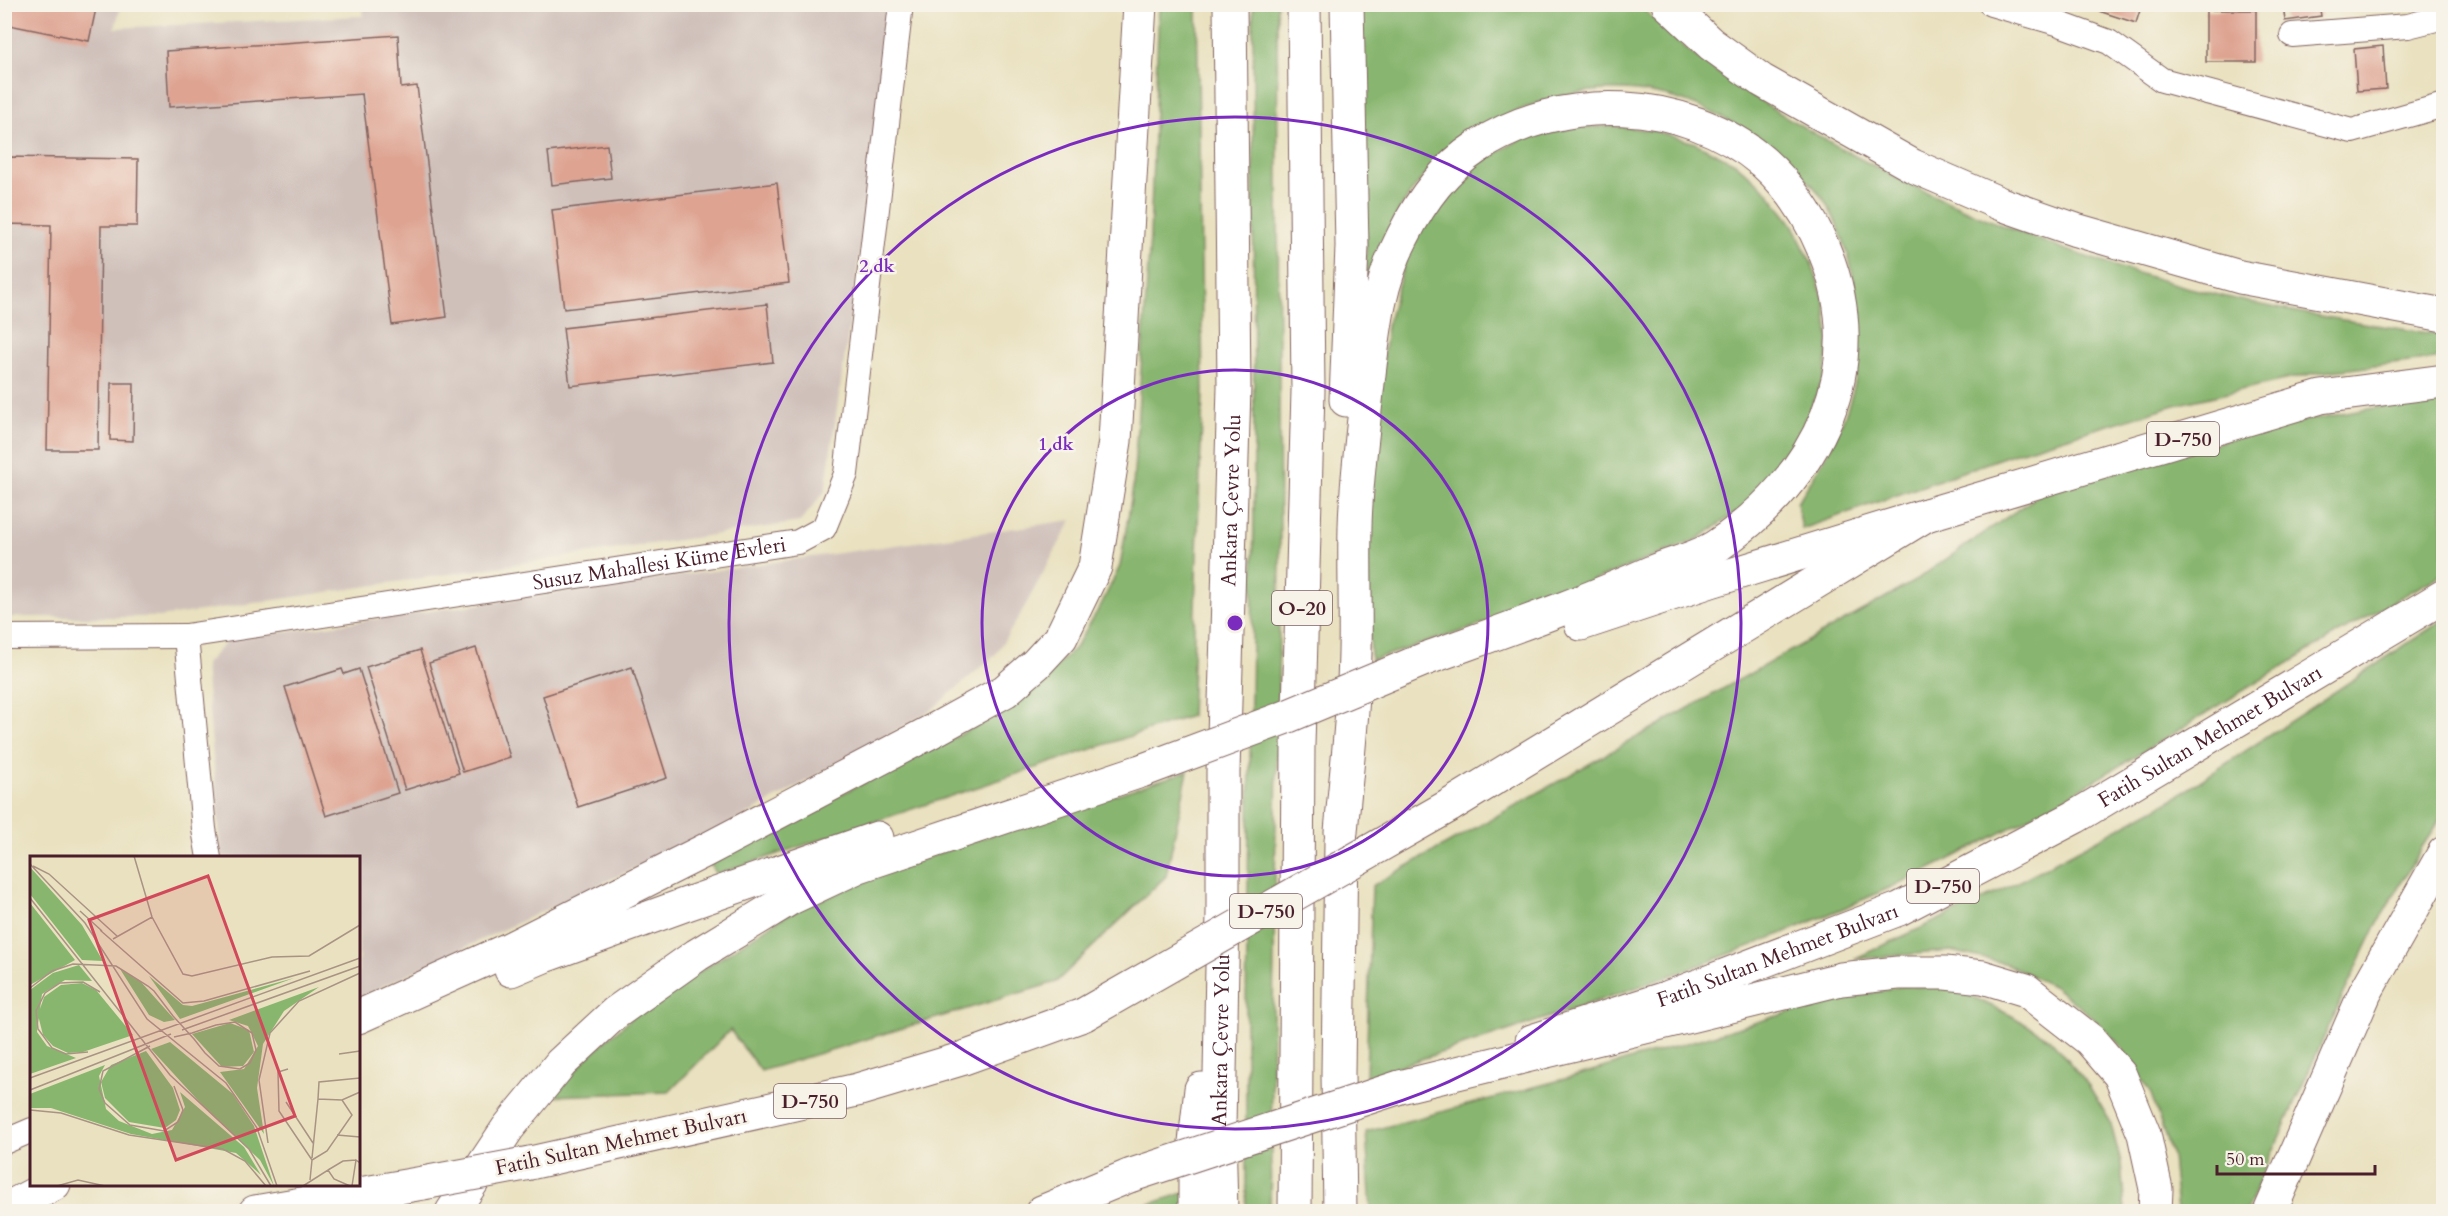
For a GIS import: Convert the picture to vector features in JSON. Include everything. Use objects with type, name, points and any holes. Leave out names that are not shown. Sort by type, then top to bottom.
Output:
[{"type":"highway","points":[[360,1016],[530,938],[706,850],[936,729],[1005,691],[1036,664],[1061,637],[1095,567],[1114,441],[1140,4]]},
{"type":"highway","name":"Ankara Çevre Yolu","points":[[1221,1212],[1219,1128],[1223,772],[1234,387],[1230,4]]},
{"type":"highway","name":"O-20","points":[[1295,1212],[1298,746],[1308,391],[1304,4]]},
{"type":"highway","points":[[1340,1212],[1338,1074],[1346,414],[1352,246],[1347,4]]},
{"type":"highway","points":[[1668,4],[1712,44],[1761,81],[1913,166],[2001,204],[2109,240],[2240,277],[2444,315]]},
{"type":"highway","points":[[1341,832],[1355,658],[1355,524],[1364,418],[1382,286],[1420,204],[1449,171],[1476,148],[1512,128],[1555,114],[1585,109],[1621,108],[1653,112],[1727,137],[1762,161],[1793,193],[1817,234],[1832,269],[1840,304],[1844,348],[1837,389],[1824,426],[1781,491],[1714,548],[1428,667]]},
{"type":"highway","name":"D-750","points":[[1926,515],[2321,397],[2444,381]]},
{"type":"highway","points":[[360,1038],[544,956],[849,847],[1139,764],[1286,717],[1428,667],[1926,515]]},
{"type":"highway","name":"Fatih Sultan Mehmet Bulvarı","points":[[255,1212],[530,1163],[857,1090],[961,1059],[1083,1015],[1449,806],[1926,515]]},
{"type":"highway","name":"Fatih Sultan Mehmet Bulvarı","points":[[1400,1087],[1669,997],[1899,909],[2075,817],[2444,596]]},
{"type":"highway","points":[[452,1212],[508,1128],[561,1063],[615,1013],[697,955],[791,898],[859,866],[1139,764]]},
{"type":"highway","points":[[2270,1212],[2365,993],[2444,853]]},
{"type":"highway","points":[[1195,1212],[1195,1142],[1223,912]]},
{"type":"highway","points":[[1400,1087],[1841,979],[1898,973],[1946,973],[1983,977],[2026,990],[2090,1040],[2120,1076],[2144,1134],[2156,1189],[2155,1212]]},
{"type":"highway","points":[[1338,1074],[1352,1212]]},
{"type":"highway","name":"D-750","points":[[1021,1212],[1400,1087]]},
{"type":"highway","points":[[1042,1212],[1129,1176]]},
{"type":"highway","points":[[4,1210],[52,1186]]},
{"type":"street","name":"Susuz Mahallesi Küme Evleri","points":[[4,637],[186,636],[798,542],[824,528],[846,474],[901,4]]},
{"type":"street","points":[[1991,4],[2057,23],[2109,42],[2163,80],[2352,130],[2444,105]]},
{"type":"street","points":[[2292,35],[2408,26],[2444,17]]},
{"type":"street","points":[[186,636],[204,829],[209,856]]},
{"type":"street","points":[[4,1142],[30,1131]]},
{"type":"shaded area","points":[[364,4],[896,5],[825,491],[800,522],[160,617],[5,617],[5,5],[121,5],[115,28],[363,16]]},
{"type":"shaded area","points":[[1072,520],[1020,615],[995,655],[930,711],[737,820],[360,997],[360,856],[222,856],[205,665],[228,640]]},
{"type":"green space","points":[[1277,4],[1280,559],[1270,1211],[1246,1211],[1246,1007],[1254,517],[1253,5]]},
{"type":"green space","points":[[1159,5],[1197,5],[1203,391],[1191,716],[717,874],[708,861],[983,723],[1038,684],[1075,648],[1100,607],[1120,566],[1133,487],[1150,237]]},
{"type":"green space","points":[[1359,5],[1638,5],[1680,44],[1745,91],[1833,144],[1940,198],[2051,244],[2165,281],[2302,313],[2443,335],[2443,358],[2315,373],[2175,405],[2018,452],[1802,529],[1797,503],[1826,455],[1843,421],[1858,363],[1857,301],[1852,268],[1835,220],[1817,191],[1777,154],[1747,132],[1716,115],[1684,102],[1652,93],[1619,90],[1585,92],[1550,99],[1515,112],[1431,170],[1403,204],[1367,280]]},
{"type":"green space","points":[[1614,126],[1655,131],[1695,143],[1735,163],[1766,190],[1792,224],[1812,264],[1825,303],[1829,340],[1825,374],[1799,439],[1762,495],[1696,540],[1475,627],[1371,660],[1366,521],[1387,326],[1411,239],[1468,169],[1523,138],[1570,128]]},
{"type":"green space","points":[[2443,400],[2443,574],[2325,641],[2150,748],[2032,816],[1899,884],[1825,916],[1674,975],[1366,1077],[1372,886],[1913,582],[2042,493],[2275,426],[2396,404]]},
{"type":"green space","points":[[2443,620],[2443,815],[2376,926],[2246,1211],[2177,1211],[2172,1156],[2151,1094],[2120,1045],[2088,1013],[2053,986],[2004,963],[1951,951],[1854,959],[2005,889],[2173,799]]},
{"type":"green space","points":[[1188,771],[1166,876],[1056,982],[761,1071],[730,1030],[669,1092],[552,1096],[595,1050],[641,1010],[785,916],[848,888],[952,848]]},
{"type":"green space","points":[[1902,986],[1955,988],[2012,1016],[2050,1039],[2089,1086],[2110,1121],[2121,1163],[2125,1212],[1371,1211],[1366,1132],[1572,1077],[1794,1011]]},
{"type":"green space","points":[[1186,1192],[1186,1211],[1129,1211]]},
{"type":"building","points":[[4,4],[97,4],[89,41],[4,24]]},
{"type":"building","points":[[2077,4],[2142,4],[2136,23]]},
{"type":"building","points":[[2283,4],[2319,4],[2321,16],[2285,21]]},
{"type":"building","points":[[2206,10],[2256,10],[2256,62],[2206,62]]},
{"type":"building","points":[[398,35],[401,88],[417,86],[447,317],[392,325],[362,94],[169,107],[166,51]]},
{"type":"building","points":[[2383,46],[2386,89],[2357,91],[2354,49]]},
{"type":"building","points":[[607,145],[611,178],[552,185],[548,152]]},
{"type":"building","points":[[4,157],[138,159],[137,226],[101,226],[98,450],[47,450],[51,225],[4,224]]},
{"type":"building","points":[[777,183],[789,283],[564,309],[552,210]]},
{"type":"building","points":[[767,304],[773,362],[570,386],[563,328]]},
{"type":"building","points":[[111,383],[134,383],[133,441],[110,440]]},
{"type":"building","points":[[476,648],[510,757],[463,772],[429,663]]},
{"type":"building","points":[[420,650],[459,773],[405,790],[366,667]]},
{"type":"building","points":[[632,667],[667,778],[578,807],[543,696]]},
{"type":"building","points":[[342,669],[344,674],[359,669],[398,793],[326,816],[285,687]]}]
